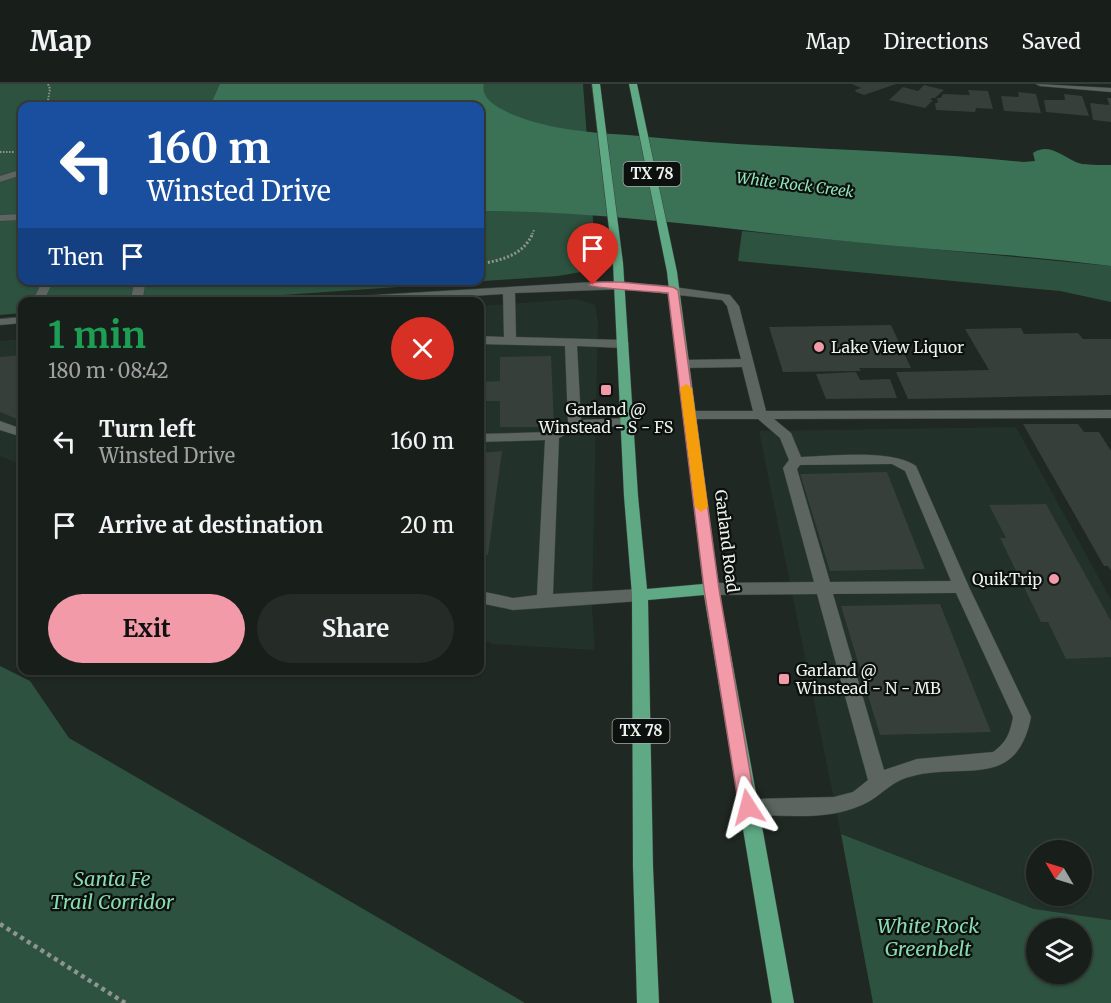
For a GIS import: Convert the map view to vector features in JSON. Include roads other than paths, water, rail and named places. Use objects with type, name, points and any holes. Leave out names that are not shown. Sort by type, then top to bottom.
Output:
[{"type":"main road","name":"TX 78","points":[[596,84],[620,285],[627,422],[640,595],[643,867],[648,1003]]},
{"type":"main road","name":"Garland Road","points":[[633,84],[667,246],[711,589],[783,1003]]},
{"type":"main road","points":[[640,595],[711,589]]},
{"type":"street","points":[[1040,84],[1111,90]]},
{"type":"street","points":[[0,179],[18,173]]},
{"type":"street","points":[[0,218],[18,217]]},
{"type":"street","points":[[422,297],[509,289],[620,285],[726,297],[733,306],[761,415],[786,436],[796,461]]},
{"type":"street","points":[[509,289],[510,341]]},
{"type":"street","points":[[0,322],[18,320]]},
{"type":"street","points":[[484,340],[623,344]]},
{"type":"street","points":[[571,343],[575,424]]},
{"type":"street","points":[[682,364],[746,363]]},
{"type":"street","points":[[690,415],[902,413],[1109,416]]},
{"type":"street","points":[[484,438],[552,436],[575,424],[627,422]]},
{"type":"street","points":[[0,425],[18,432]]},
{"type":"street","points":[[545,600],[552,436]]},
{"type":"street","points":[[748,807],[838,806],[857,800],[878,783],[896,773],[919,766],[991,762],[1012,749],[1021,734],[1022,717],[961,587],[911,469],[903,463],[892,460],[796,461],[790,468],[878,783]]},
{"type":"street","points":[[711,589],[961,587]]},
{"type":"street","points":[[484,598],[513,604],[640,595]]},
{"type":"water","name":"White Rock Creek","points":[[220,84],[484,84],[484,93],[499,108],[546,125],[581,131],[705,142],[1023,162],[1035,161],[1033,153],[1040,150],[1052,150],[1082,164],[1111,165],[1111,266],[613,217],[484,211],[484,102],[212,102]]},
{"type":"place","name":"Lake View Liquor","points":[[819,347]]},
{"type":"place","name":"Garland @ Winstead - S - FS","points":[[606,390]]},
{"type":"place","name":"QuikTrip","points":[[1054,579]]},
{"type":"place","name":"Garland @ Winstead - N - MB","points":[[784,679]]},
{"type":"park label","name":"Santa Fe Trail Corridor","points":[[112,890]]},
{"type":"park label","name":"White Rock Greenbelt","points":[[928,938]]}]
